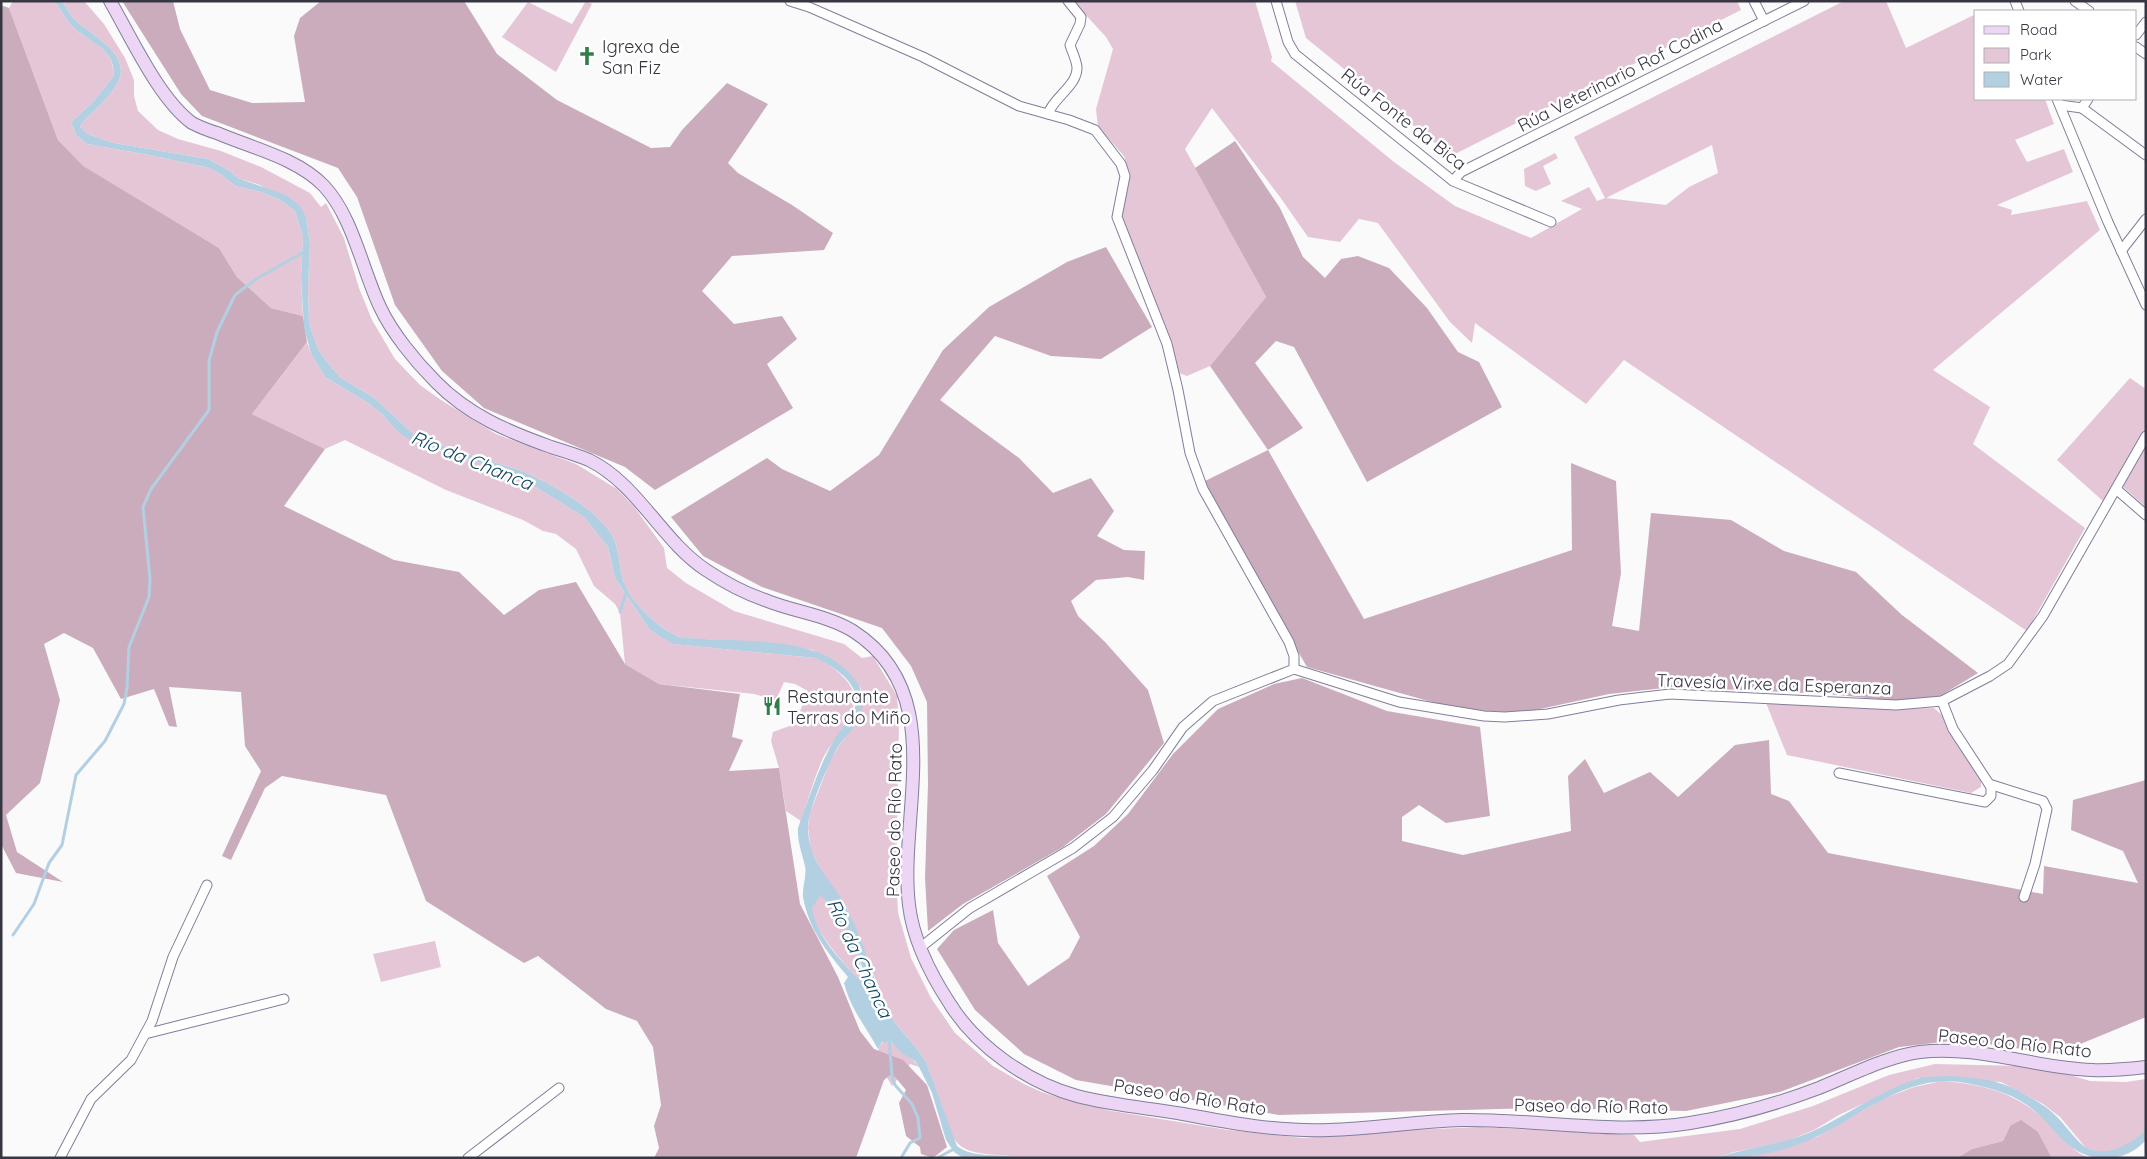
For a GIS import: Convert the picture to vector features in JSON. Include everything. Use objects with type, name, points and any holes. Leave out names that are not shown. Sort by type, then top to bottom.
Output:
[{"type":"street","name":"Paseo do Río Rato","points":[[110,1],[153,76],[168,98],[195,125],[304,170],[321,183],[336,200],[382,312],[415,359],[440,387],[477,416],[518,435],[593,462],[624,485],[666,534],[698,565],[726,582],[764,600],[832,621],[853,631],[872,646],[886,662],[904,691],[914,726],[908,876],[909,911],[921,947],[934,980],[961,1021],[993,1052],[1029,1076],[1074,1096],[1265,1128],[1328,1130],[1460,1120],[1652,1128],[1748,1112],[1786,1101],[1908,1053],[1939,1050],[1974,1053],[2090,1070],[2146,1067]]},
{"type":"street","points":[[790,1],[809,7],[923,57],[1019,106],[1095,130],[1121,164],[1125,176],[1117,217],[1167,344],[1190,453],[1203,489],[1289,642],[1294,656],[1294,669],[1213,701],[1184,727],[1153,770],[1113,817],[1073,848],[970,908],[921,947]]},
{"type":"street","points":[[1048,114],[1050,108],[1074,78],[1077,68],[1070,45],[1080,24],[1081,17],[1068,1]]},
{"type":"street","name":"Rúa Fonte da Bica","points":[[1276,1],[1288,42],[1296,54],[1453,181],[1550,222]]},
{"type":"street","points":[[1754,1],[1764,21]]},
{"type":"street","name":"Rúa Veterinario Rof Codina","points":[[1453,181],[1461,172],[1804,1]]},
{"type":"street","points":[[2076,1],[2088,10]]},
{"type":"street","points":[[2137,34],[2146,22]]},
{"type":"street","points":[[2082,108],[2087,100]]},
{"type":"street","points":[[2058,102],[2082,108],[2146,155]]},
{"type":"street","points":[[2058,102],[2146,305]]},
{"type":"street","points":[[2121,251],[2146,220]]},
{"type":"street","name":"Travesía Virxe da Esperanza","points":[[1294,669],[1399,702],[1484,716],[1505,717],[1548,714],[1619,700],[1670,694],[1896,705],[1942,701],[1990,676],[2008,664],[2043,616],[2146,436]]},
{"type":"street","points":[[2116,489],[2146,515]]},
{"type":"street","points":[[1839,773],[1985,802],[1991,796],[1991,786],[1954,729],[1942,701]]},
{"type":"street","points":[[1989,784],[2043,801],[2047,809],[2035,864],[2024,897]]},
{"type":"street","points":[[60,1158],[91,1099],[131,1060],[152,1022],[174,957],[207,885]]},
{"type":"street","points":[[145,1034],[284,999]]},
{"type":"street","points":[[468,1158],[559,1088]]},
{"type":"green space","points":[[13,1],[54,1],[73,27],[102,49],[111,60],[113,77],[93,102],[71,122],[76,135],[87,144],[209,168],[222,175],[235,186],[261,192],[280,200],[295,211],[303,237],[301,278],[303,316],[271,308],[237,277],[219,248],[83,167],[58,140],[9,8]]},
{"type":"green space","points":[[62,1],[84,1],[104,24],[125,58],[134,80],[134,96],[138,111],[158,130],[178,139],[221,151],[261,167],[310,193],[321,207],[326,203],[344,238],[359,288],[372,320],[395,359],[420,385],[496,434],[576,464],[617,489],[635,508],[664,548],[667,568],[686,583],[734,611],[844,644],[862,658],[873,656],[897,696],[899,721],[896,877],[898,913],[911,958],[931,998],[955,1033],[993,1066],[1024,1084],[1044,1093],[1112,1111],[1228,1130],[1303,1138],[1479,1127],[1634,1135],[1640,1142],[1740,1129],[1813,1106],[1889,1075],[1935,1064],[2021,1066],[2070,1075],[2090,1081],[2126,1082],[2146,1079],[2146,1129],[2122,1149],[2102,1153],[2086,1148],[2060,1117],[2043,1104],[2001,1082],[1918,1078],[1839,1115],[1814,1130],[1784,1142],[1734,1152],[1716,1158],[1020,1158],[982,1154],[965,1149],[953,1137],[926,1062],[918,1049],[890,1015],[847,908],[823,874],[811,850],[808,827],[810,813],[830,761],[859,719],[861,688],[813,650],[769,643],[681,638],[673,634],[638,606],[623,580],[618,551],[612,535],[595,515],[584,506],[572,497],[522,471],[418,438],[373,397],[341,378],[318,349],[309,323],[310,244],[306,217],[260,185],[238,178],[227,169],[208,159],[114,143],[88,134],[80,127],[111,93],[118,82],[121,72],[115,54],[108,46],[75,20]]},
{"type":"green space","points":[[586,1],[592,4],[556,72],[502,37],[528,2],[572,24]]},
{"type":"green space","points":[[1073,1],[1255,1],[1272,57],[1271,61],[1394,162],[1455,206],[1531,238],[1582,209],[1561,201],[1589,187],[1597,201],[1605,198],[1574,137],[1844,1],[1886,1],[1906,48],[1974,15],[1974,100],[2045,100],[2054,124],[2015,140],[2027,162],[2064,149],[2073,172],[1997,205],[2012,210],[2011,215],[2087,201],[2100,230],[1933,370],[1990,407],[1973,444],[2085,528],[2027,631],[1624,360],[1586,404],[1475,323],[1472,343],[1450,322],[1378,223],[1359,219],[1340,242],[1308,237],[1212,108],[1185,149],[1266,297],[1210,366],[1187,376],[1179,373],[1165,327],[1136,263],[1121,224],[1124,194],[1130,176],[1124,156],[1098,127],[1096,109],[1113,49],[1106,37]],"holes":[[[1712,145],[1718,173],[1689,187],[1666,205],[1606,198]]]},
{"type":"green space","points":[[1295,1],[1737,1],[1741,10],[1451,156],[1306,38]]},
{"type":"green space","points":[[1555,153],[1558,158],[1543,166],[1551,184],[1536,191],[1525,186],[1524,169]]},
{"type":"green space","points":[[307,342],[311,354],[325,377],[368,403],[382,414],[398,432],[430,448],[472,460],[526,481],[584,517],[608,547],[615,578],[650,630],[674,644],[815,658],[839,673],[852,690],[854,700],[852,710],[842,730],[823,758],[801,821],[786,811],[779,768],[771,741],[773,732],[795,724],[808,691],[795,684],[784,682],[776,700],[754,694],[659,684],[625,664],[620,613],[615,604],[594,586],[576,549],[556,534],[543,531],[523,520],[446,490],[345,440],[325,449],[252,414]]},
{"type":"green space","points":[[2130,378],[2146,389],[2146,430],[2103,501],[2057,460]]},
{"type":"green space","points":[[2146,446],[2146,507],[2122,486]]},
{"type":"green space","points":[[1766,703],[1886,709],[1934,708],[1944,717],[1963,753],[1981,777],[1981,787],[1971,793],[1787,755]]},
{"type":"green space","points":[[813,881],[821,888],[847,928],[858,955],[864,979],[858,978],[840,959],[822,935],[810,908],[808,895],[810,882]]},
{"type":"green space","points":[[435,941],[441,967],[381,982],[373,954]]},
{"type":"green space","points":[[883,1042],[891,1042],[919,1067],[910,1064],[892,1086],[880,1064],[878,1052]]},
{"type":"green space","points":[[1942,1081],[1985,1088],[2012,1097],[2036,1112],[2072,1148],[2091,1158],[2052,1158],[2038,1132],[2010,1126],[2003,1141],[1972,1149],[1957,1158],[1738,1158],[1817,1137],[1885,1098],[1914,1087]]},
{"type":"shaded area","points":[[122,1],[173,1],[180,29],[210,90],[252,103],[305,102],[294,36],[300,18],[321,1],[464,1],[497,54],[557,100],[651,148],[670,147],[682,130],[727,83],[768,104],[728,163],[738,173],[792,205],[833,233],[824,250],[732,256],[702,291],[734,324],[782,316],[797,339],[767,364],[793,408],[655,490],[625,467],[484,408],[442,371],[395,305],[357,197],[338,168],[202,116],[181,94]]},
{"type":"shaded area","points":[[1,5],[9,8],[58,140],[83,166],[219,248],[237,277],[271,308],[303,316],[307,342],[252,414],[325,449],[284,506],[394,560],[459,572],[504,615],[539,590],[576,582],[625,664],[659,684],[740,694],[732,737],[743,740],[729,771],[779,768],[800,904],[838,977],[860,1031],[874,1049],[903,1060],[927,1085],[947,1147],[933,1158],[921,1154],[920,1147],[906,1136],[899,1103],[906,1090],[895,1077],[890,1075],[884,1080],[856,1158],[654,1158],[659,1148],[654,1126],[661,1105],[653,1047],[637,1021],[606,1009],[538,956],[524,963],[426,901],[386,795],[282,776],[265,788],[231,860],[222,856],[261,771],[245,746],[241,692],[169,687],[177,727],[169,726],[154,689],[121,699],[93,648],[64,633],[44,644],[60,700],[40,783],[6,815],[17,852],[63,882],[16,873],[1,844]]},
{"type":"shaded area","points":[[1235,141],[1280,208],[1303,257],[1325,278],[1341,259],[1358,256],[1389,268],[1427,308],[1458,352],[1479,362],[1502,407],[1367,482],[1294,347],[1276,341],[1255,363],[1303,428],[1268,450],[1210,366],[1266,297],[1195,168]]},
{"type":"shaded area","points":[[1106,247],[1152,327],[1101,359],[1051,356],[995,336],[940,400],[1019,458],[1053,493],[1091,478],[1114,511],[1097,536],[1124,550],[1145,551],[1144,580],[1128,577],[1096,580],[1071,601],[1078,616],[1105,642],[1148,690],[1164,743],[1106,814],[1063,847],[963,904],[928,931],[925,878],[928,784],[927,702],[911,666],[882,628],[762,587],[703,556],[671,517],[767,458],[782,469],[830,491],[879,455],[943,350],[989,307],[1067,262]]},
{"type":"shaded area","points":[[1268,450],[1364,619],[1572,550],[1571,463],[1616,481],[1621,573],[1612,626],[1639,631],[1651,513],[1731,520],[1784,551],[1856,572],[1902,615],[1978,673],[1927,704],[1828,694],[1673,687],[1609,694],[1522,713],[1457,709],[1307,667],[1244,558],[1205,481]]},
{"type":"shaded area","points":[[1302,678],[1387,711],[1480,727],[1490,816],[1446,823],[1419,805],[1402,817],[1402,841],[1463,855],[1571,831],[1568,776],[1585,759],[1604,793],[1650,772],[1678,797],[1735,745],[1769,740],[1771,794],[1789,801],[1828,853],[2043,894],[2044,866],[2138,883],[2123,851],[2071,830],[2073,800],[2146,780],[2146,1017],[2056,1054],[1961,1040],[1899,1047],[1780,1092],[1686,1111],[1535,1108],[1279,1115],[1076,1080],[1024,1054],[975,1010],[937,949],[954,930],[993,910],[998,943],[1028,986],[1069,958],[1080,937],[1047,876],[1094,846],[1128,814],[1173,754],[1218,709],[1274,684]]},
{"type":"shaded area","points":[[2021,1120],[2038,1132],[2052,1158],[1957,1158],[1972,1149],[2003,1141],[2010,1126]]},
{"type":"water","name":"Río da Chanca","points":[[54,1],[62,1],[75,20],[108,46],[115,54],[119,63],[121,72],[115,88],[80,127],[88,134],[114,143],[208,159],[227,169],[238,178],[286,195],[300,206],[306,217],[310,244],[309,323],[318,349],[341,378],[373,397],[418,438],[522,471],[572,497],[584,506],[595,515],[612,535],[618,551],[623,580],[632,598],[655,622],[673,634],[681,638],[780,643],[798,646],[830,658],[844,668],[856,681],[862,695],[862,710],[856,724],[834,754],[811,811],[808,829],[813,853],[817,863],[841,898],[853,922],[890,1015],[918,1049],[926,1062],[957,1146],[971,1153],[1020,1158],[963,1158],[954,1152],[946,1140],[932,1093],[919,1067],[915,1061],[902,1053],[891,1042],[882,1042],[878,1049],[850,1001],[844,983],[848,977],[820,940],[806,909],[803,897],[805,866],[799,842],[798,828],[823,761],[834,740],[854,711],[855,693],[847,680],[835,669],[815,658],[673,644],[650,630],[615,578],[608,547],[584,517],[526,481],[472,460],[412,441],[398,432],[382,414],[368,403],[325,377],[311,354],[304,327],[301,278],[303,237],[295,211],[280,200],[261,192],[235,186],[222,175],[209,168],[87,144],[76,135],[71,122],[93,102],[113,77],[113,68],[108,54],[73,27]],"holes":[[[820,896],[827,901],[855,946],[864,978],[858,978],[844,963],[830,946],[819,928],[812,908]]]},
{"type":"water","points":[[1947,1076],[1996,1082],[2029,1096],[2059,1119],[2079,1142],[2093,1150],[2110,1151],[2118,1148],[2134,1140],[2146,1129],[2146,1140],[2133,1151],[2123,1155],[2112,1158],[2092,1157],[2071,1147],[2037,1113],[2011,1096],[1977,1085],[1939,1081],[1920,1085],[1884,1099],[1816,1137],[1792,1147],[1742,1157],[1716,1158],[1801,1136],[1826,1125],[1902,1084],[1916,1079]]},
{"type":"waterway","points":[[13,935],[34,904],[49,863],[62,845],[76,775],[105,741],[124,704],[127,688],[129,647],[149,597],[150,579],[143,507],[151,489],[209,410],[209,361],[217,332],[235,295],[256,279],[304,252]]},
{"type":"waterway","points":[[620,612],[626,593]]},
{"type":"waterway","points":[[889,1038],[892,1076],[895,1085],[912,1104],[918,1118],[920,1138],[910,1143],[901,1158]]},
{"type":"waterway","points":[[937,1158],[954,1149]]},
{"type":"place","name":"Igrexa de San Fiz","points":[[587,56]]},
{"type":"place","name":"Restaurante Terras do Miño","points":[[772,706]]}]
